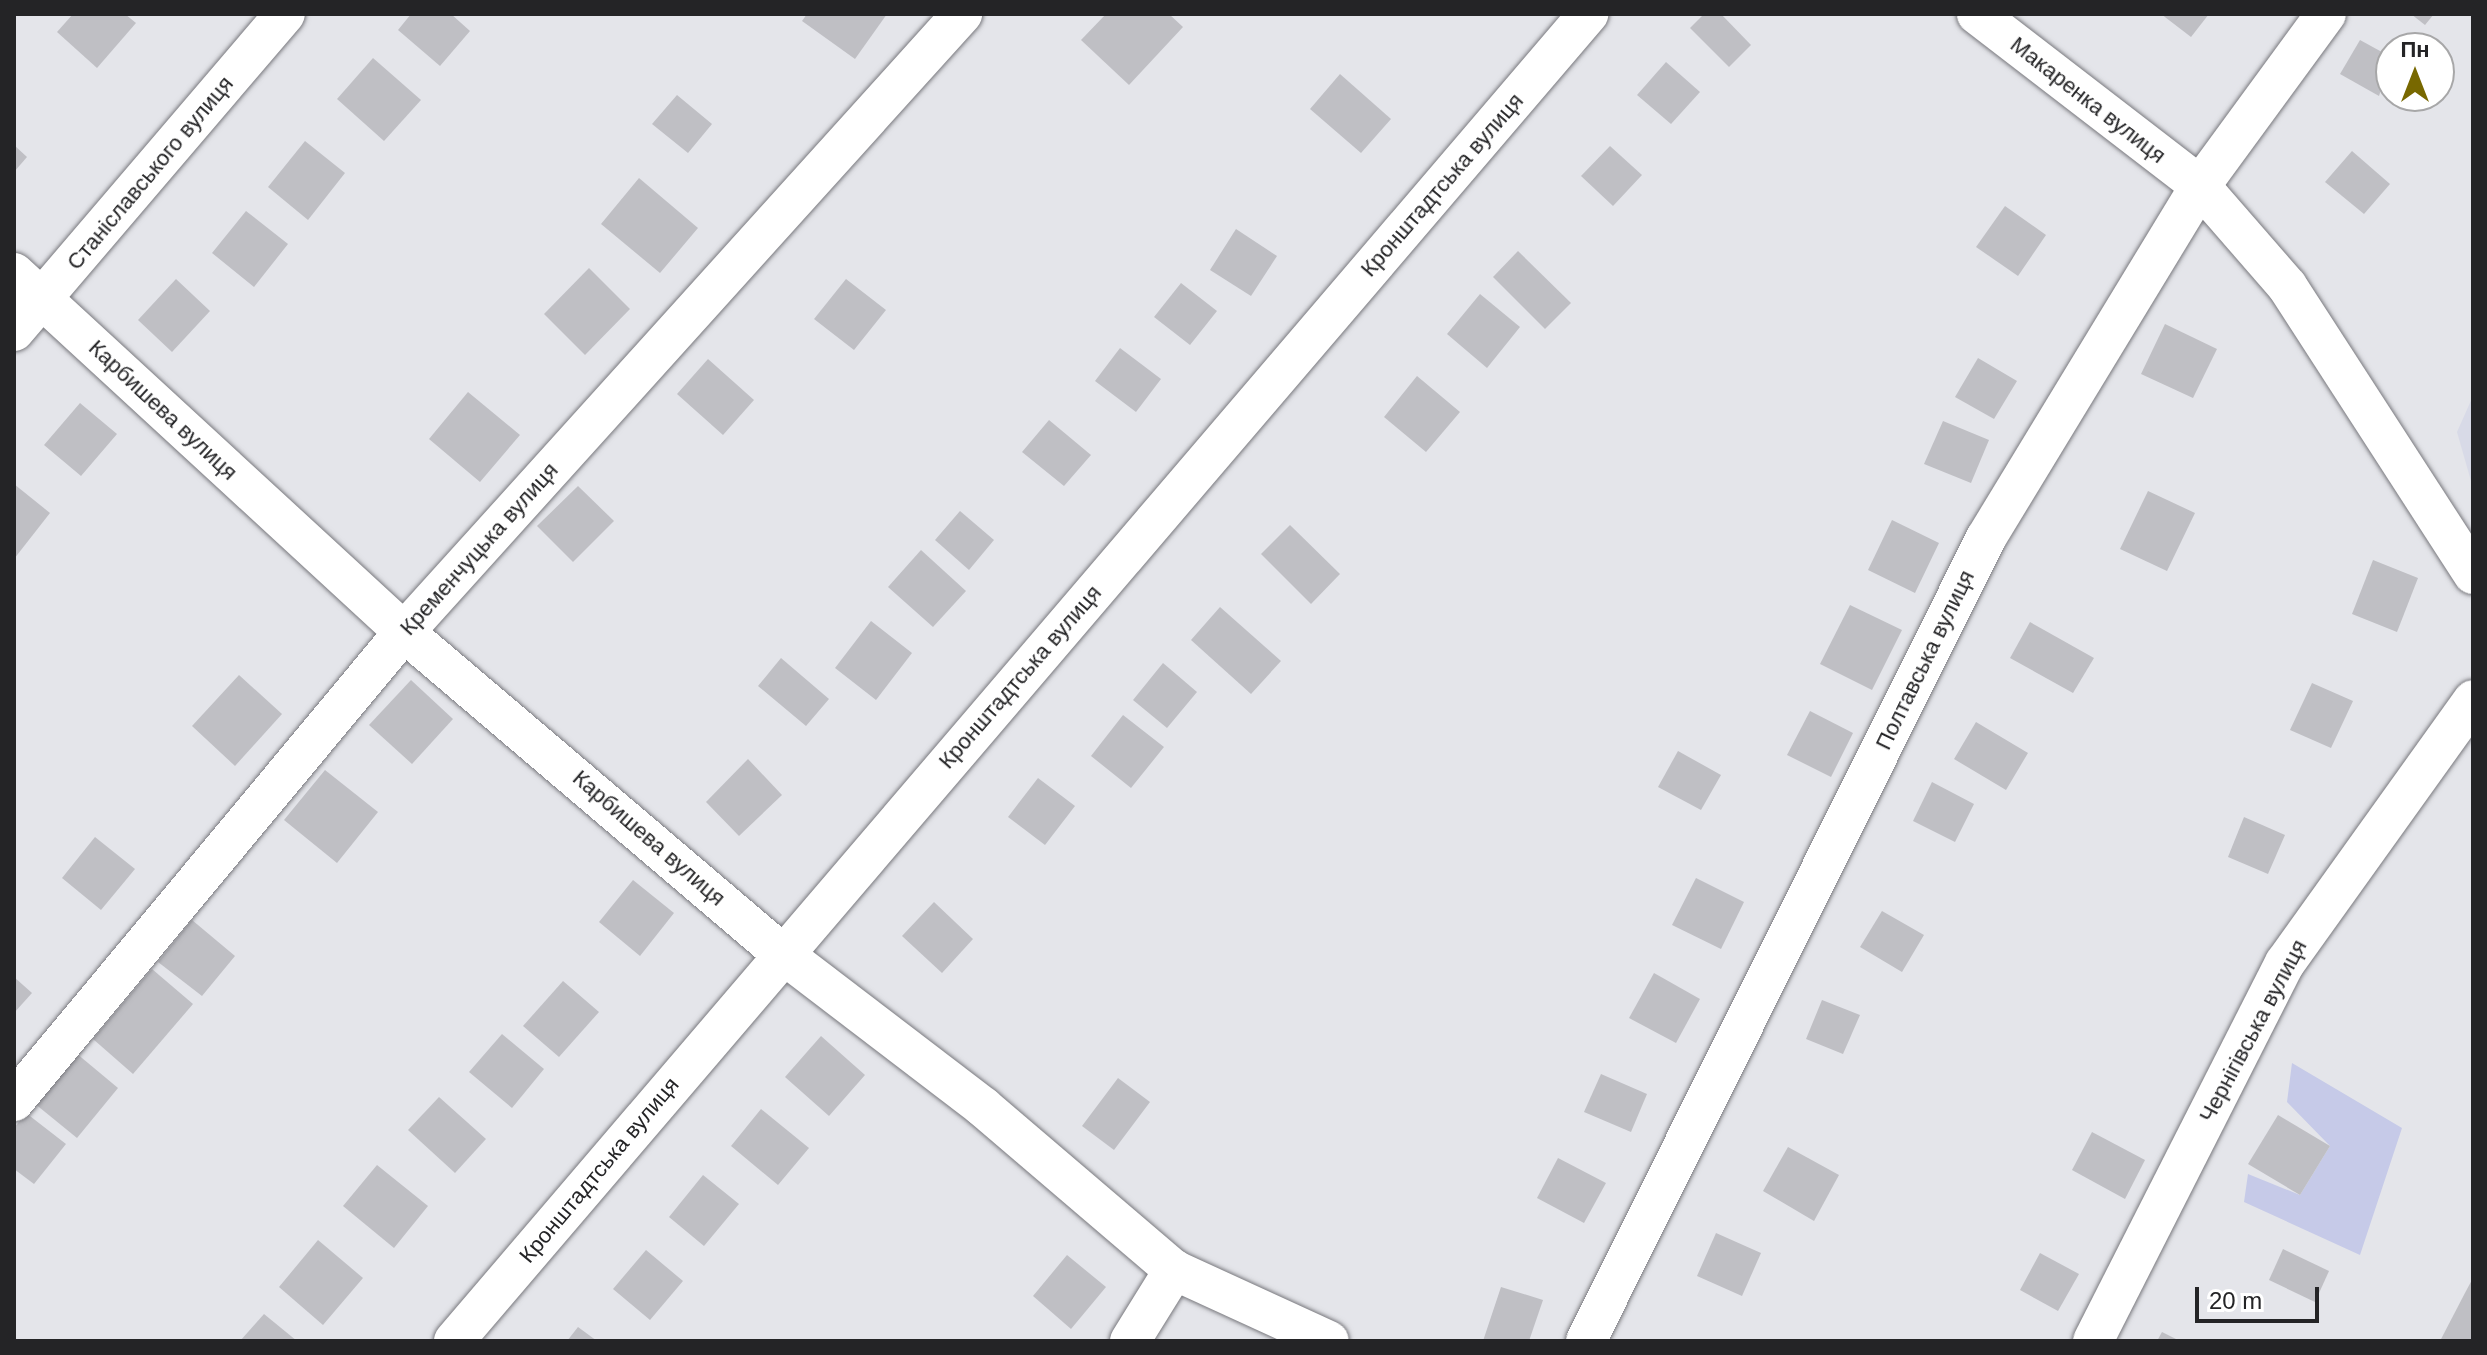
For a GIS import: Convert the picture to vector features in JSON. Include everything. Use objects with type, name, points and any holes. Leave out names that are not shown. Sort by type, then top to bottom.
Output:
[{"type":"street","name":"Станіславського вулиця","points":[[14,331],[28,286],[285,14]]},
{"type":"street","name":"Кременчуцька вулиця","points":[[14,1101],[404,632],[962,14]]},
{"type":"street","name":"Кронштадтська вулиця","points":[[454,1341],[1588,14]]},
{"type":"street","name":"Макаренка вулиця","points":[[1977,14],[2200,186],[2287,286],[2473,574]]},
{"type":"street","name":"Полтавська вулиця","points":[[1586,1341],[1986,538],[2200,186],[2326,14]]},
{"type":"street","name":"Карбишева вулиця","points":[[28,286],[404,632],[783,954],[983,1107],[1174,1270],[1329,1341]]},
{"type":"street","name":"Чернігівська вулиця","points":[[2093,1341],[2285,963],[2473,700]]},
{"type":"street","points":[[1130,1341],[1174,1270]]},
{"type":"shaded area","points":[[2473,396],[2473,488],[2457,432]]},
{"type":"shaded area","points":[[2292,1063],[2402,1128],[2360,1255],[2244,1202],[2248,1174],[2300,1195],[2330,1146],[2287,1102]]},
{"type":"building","points":[[73,14],[125,14],[136,23],[97,68],[57,32]]},
{"type":"building","points":[[411,14],[451,14],[470,31],[440,66],[398,30]]},
{"type":"building","points":[[807,14],[887,14],[855,59],[802,21]]},
{"type":"building","points":[[1106,14],[1169,14],[1183,27],[1129,85],[1081,40]]},
{"type":"building","points":[[1704,14],[1721,14],[1751,45],[1729,67],[1690,28]]},
{"type":"building","points":[[2161,14],[2209,14],[2191,37]]},
{"type":"building","points":[[2411,14],[2434,14],[2425,25]]},
{"type":"building","points":[[2360,40],[2375,48],[2375,94],[2340,74]]},
{"type":"building","points":[[373,58],[421,100],[384,141],[337,99]]},
{"type":"building","points":[[1666,62],[1700,92],[1671,124],[1637,95]]},
{"type":"building","points":[[1340,74],[1391,119],[1361,153],[1310,109]]},
{"type":"building","points":[[677,95],[712,124],[688,153],[652,124]]},
{"type":"building","points":[[305,141],[345,173],[308,220],[268,187]]},
{"type":"building","points":[[14,145],[27,157],[14,172]]},
{"type":"building","points":[[1610,146],[1642,175],[1613,206],[1581,176]]},
{"type":"building","points":[[2352,151],[2390,184],[2364,214],[2325,182]]},
{"type":"building","points":[[639,178],[698,228],[660,273],[601,224]]},
{"type":"building","points":[[2005,206],[2046,235],[2018,276],[1976,247]]},
{"type":"building","points":[[246,211],[288,244],[254,287],[212,253]]},
{"type":"building","points":[[1236,229],[1277,256],[1251,296],[1210,270]]},
{"type":"building","points":[[1518,251],[1571,303],[1545,329],[1493,277]]},
{"type":"building","points":[[589,268],[630,309],[585,355],[544,314]]},
{"type":"building","points":[[176,279],[210,311],[172,352],[138,320]]},
{"type":"building","points":[[846,279],[886,310],[854,350],[814,319]]},
{"type":"building","points":[[1181,283],[1217,311],[1190,345],[1154,317]]},
{"type":"building","points":[[1480,294],[1520,327],[1487,368],[1447,334]]},
{"type":"building","points":[[2165,324],[2217,349],[2193,398],[2141,374]]},
{"type":"building","points":[[1120,348],[1161,379],[1136,412],[1095,381]]},
{"type":"building","points":[[1978,358],[2017,381],[1994,419],[1955,397]]},
{"type":"building","points":[[708,359],[754,400],[723,435],[677,394]]},
{"type":"building","points":[[1417,376],[1460,412],[1426,452],[1384,417]]},
{"type":"building","points":[[468,392],[520,435],[480,482],[429,439]]},
{"type":"building","points":[[80,403],[117,434],[81,476],[44,445]]},
{"type":"building","points":[[1049,420],[1091,455],[1064,486],[1022,452]]},
{"type":"building","points":[[1943,421],[1989,440],[1971,483],[1924,464]]},
{"type":"building","points":[[14,484],[50,513],[14,559]]},
{"type":"building","points":[[578,486],[614,521],[573,562],[537,526]]},
{"type":"building","points":[[2148,491],[2195,513],[2167,571],[2120,549]]},
{"type":"building","points":[[960,511],[994,540],[969,570],[935,540]]},
{"type":"building","points":[[1892,520],[1939,543],[1915,593],[1868,570]]},
{"type":"building","points":[[1290,525],[1340,574],[1311,604],[1261,554]]},
{"type":"building","points":[[921,550],[966,591],[933,627],[888,587]]},
{"type":"building","points":[[2373,560],[2418,578],[2397,632],[2352,614]]},
{"type":"building","points":[[1850,605],[1902,630],[1872,690],[1820,664]]},
{"type":"building","points":[[1220,607],[1281,661],[1251,694],[1191,640]]},
{"type":"building","points":[[871,621],[912,653],[876,700],[835,668]]},
{"type":"building","points":[[2030,622],[2094,658],[2073,693],[2010,658]]},
{"type":"building","points":[[781,658],[829,699],[806,726],[758,686]]},
{"type":"building","points":[[1163,663],[1197,692],[1167,728],[1133,700]]},
{"type":"building","points":[[239,675],[282,714],[235,766],[192,726]]},
{"type":"building","points":[[411,680],[453,719],[412,764],[369,725]]},
{"type":"building","points":[[2312,683],[2353,701],[2331,748],[2290,730]]},
{"type":"building","points":[[1810,711],[1853,733],[1831,777],[1787,755]]},
{"type":"building","points":[[1123,715],[1164,747],[1131,788],[1091,756]]},
{"type":"building","points":[[1976,722],[2028,753],[2006,790],[1954,759]]},
{"type":"building","points":[[1678,751],[1721,775],[1701,810],[1658,787]]},
{"type":"building","points":[[748,759],[782,795],[739,836],[706,802]]},
{"type":"building","points":[[325,770],[378,812],[337,863],[284,820]]},
{"type":"building","points":[[1038,778],[1075,806],[1045,845],[1008,817]]},
{"type":"building","points":[[1932,782],[1974,804],[1955,842],[1913,821]]},
{"type":"building","points":[[2244,817],[2285,835],[2268,874],[2228,857]]},
{"type":"building","points":[[95,837],[135,869],[101,910],[62,878]]},
{"type":"building","points":[[1696,878],[1744,902],[1721,949],[1672,925]]},
{"type":"building","points":[[633,880],[674,913],[640,956],[599,922]]},
{"type":"building","points":[[934,902],[973,939],[942,973],[902,936]]},
{"type":"building","points":[[1882,911],[1924,935],[1902,972],[1860,947]]},
{"type":"building","points":[[192,920],[235,956],[202,996],[158,962]]},
{"type":"building","points":[[152,969],[193,1004],[133,1074],[93,1039]]},
{"type":"building","points":[[1654,973],[1700,999],[1676,1043],[1629,1018]]},
{"type":"building","points":[[14,977],[32,993],[14,1013]]},
{"type":"building","points":[[563,981],[599,1012],[559,1057],[523,1026]]},
{"type":"building","points":[[1822,1000],[1860,1015],[1843,1054],[1806,1039]]},
{"type":"building","points":[[502,1034],[544,1069],[512,1108],[469,1072]]},
{"type":"building","points":[[821,1036],[865,1075],[829,1116],[785,1077]]},
{"type":"building","points":[[76,1053],[118,1088],[77,1138],[34,1103]]},
{"type":"building","points":[[1601,1074],[1647,1094],[1631,1132],[1584,1112]]},
{"type":"building","points":[[1118,1078],[1150,1102],[1114,1150],[1082,1126]]},
{"type":"building","points":[[439,1097],[486,1139],[455,1173],[408,1130]]},
{"type":"building","points":[[761,1109],[809,1148],[778,1185],[731,1146]]},
{"type":"building","points":[[26,1113],[66,1144],[34,1184],[14,1169],[14,1128]]},
{"type":"building","points":[[2278,1115],[2330,1146],[2300,1195],[2248,1164]]},
{"type":"building","points":[[2092,1132],[2145,1160],[2125,1199],[2072,1170]]},
{"type":"building","points":[[1788,1147],[1839,1175],[1814,1221],[1763,1191]]},
{"type":"building","points":[[1558,1158],[1606,1183],[1584,1223],[1537,1198]]},
{"type":"building","points":[[377,1165],[428,1206],[394,1248],[343,1206]]},
{"type":"building","points":[[703,1175],[739,1204],[704,1246],[669,1217]]},
{"type":"building","points":[[1716,1233],[1761,1253],[1742,1296],[1697,1276]]},
{"type":"building","points":[[318,1240],[363,1278],[323,1325],[279,1287]]},
{"type":"building","points":[[2283,1249],[2329,1271],[2315,1302],[2269,1280]]},
{"type":"building","points":[[646,1250],[683,1281],[650,1320],[613,1289]]},
{"type":"building","points":[[2040,1253],[2079,1274],[2058,1311],[2020,1290]]},
{"type":"building","points":[[1067,1255],[1106,1287],[1071,1329],[1033,1296]]},
{"type":"building","points":[[2473,1278],[2473,1341],[2440,1341],[2466,1291]]},
{"type":"building","points":[[1501,1287],[1543,1300],[1529,1341],[1483,1341]]},
{"type":"building","points":[[264,1314],[297,1341],[240,1341]]},
{"type":"building","points":[[578,1327],[597,1341],[567,1341]]},
{"type":"building","points":[[2162,1332],[2180,1341],[2157,1341]]}]
